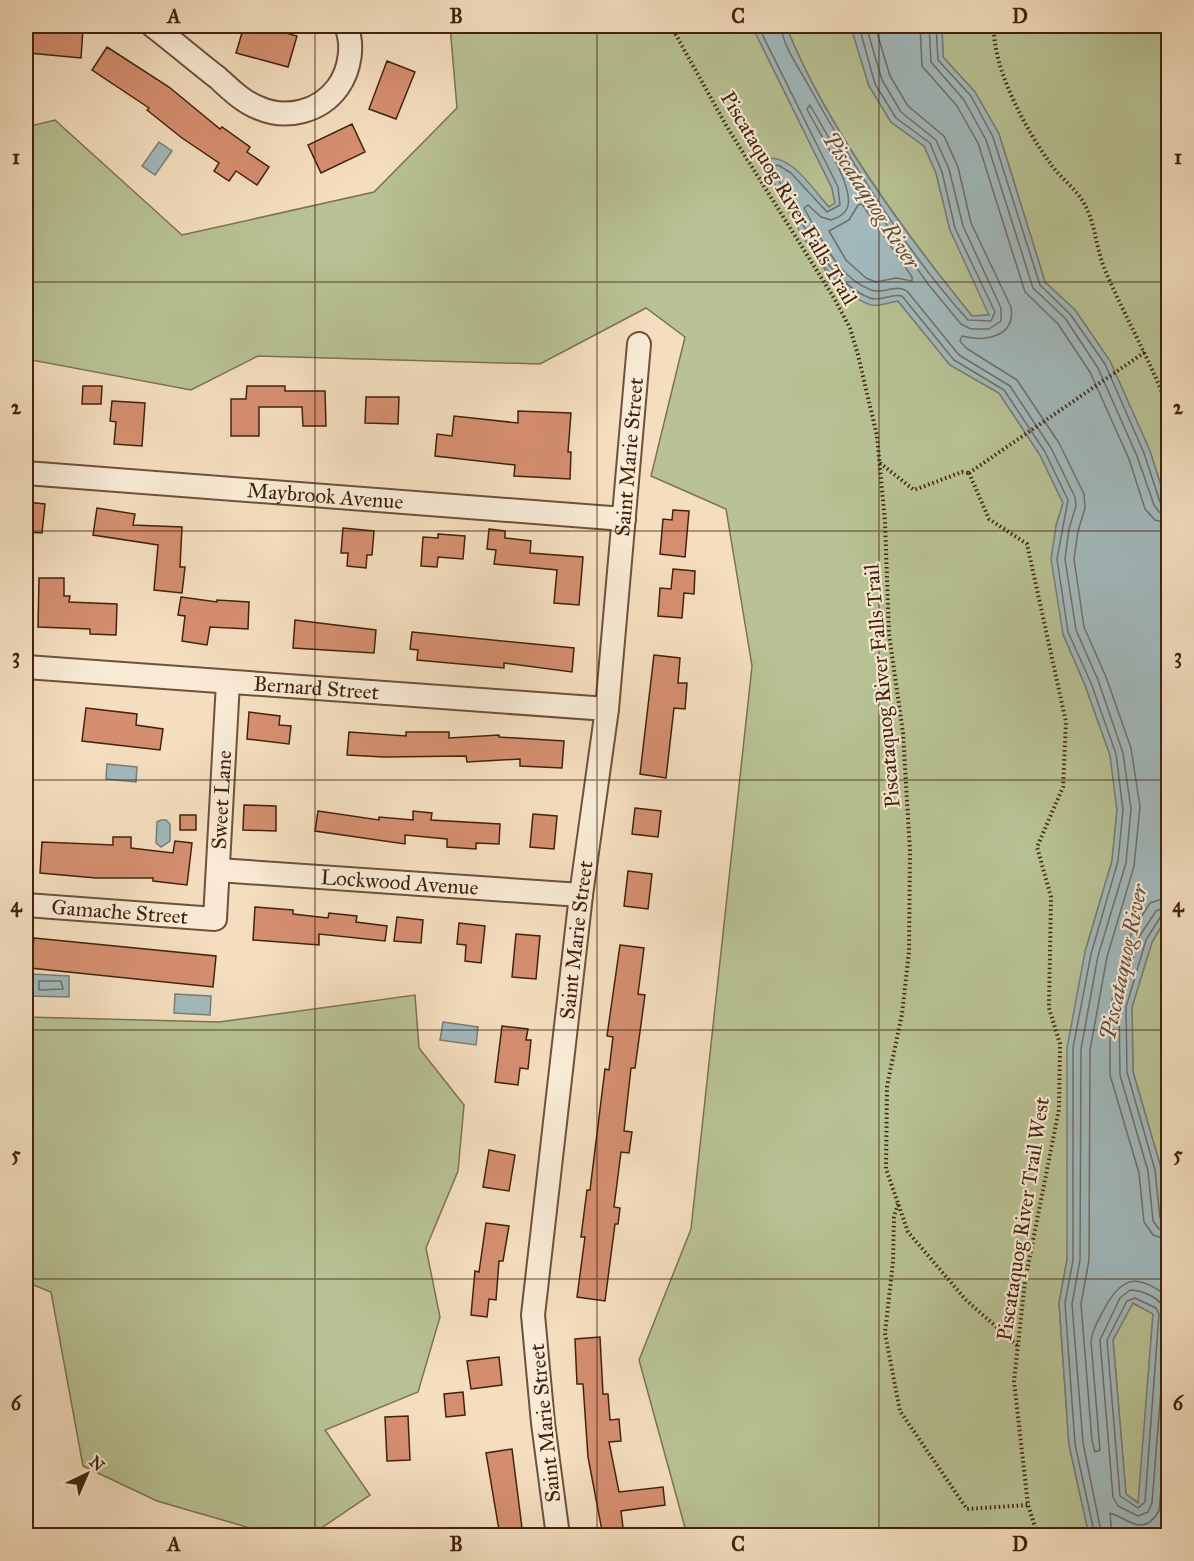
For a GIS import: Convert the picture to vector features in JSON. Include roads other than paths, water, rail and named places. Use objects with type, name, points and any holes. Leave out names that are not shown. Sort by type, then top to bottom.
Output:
[{"type":"street","points":[[153,26],[244,100],[271,112],[286,114],[315,107],[338,87],[350,60],[351,45],[346,26]]},
{"type":"street","name":"Saint Marie Street","points":[[558,1536],[543,1423],[533,1315],[581,895],[607,709],[639,344]]},
{"type":"street","name":"Maybrook Avenue","points":[[26,473],[624,519]]},
{"type":"street","name":"Bernard Street","points":[[26,668],[607,709]]},
{"type":"street","name":"Sweet Lane","points":[[215,919],[228,682]]},
{"type":"street","name":"Lockwood Avenue","points":[[218,870],[581,895]]},
{"type":"street","name":"Gamache Street","points":[[26,905],[215,919]]},
{"type":"water","name":"Piscataquog River","points":[[752,26],[786,26],[822,101],[868,177],[920,250],[972,316],[989,315],[950,230],[936,173],[924,146],[891,122],[869,86],[853,34],[853,26],[942,26],[943,57],[975,92],[999,134],[1045,282],[1075,310],[1110,361],[1150,451],[1168,508],[1168,915],[1152,942],[1132,1007],[1133,1072],[1161,1168],[1168,1228],[1168,1535],[1089,1535],[1069,1445],[1059,1303],[1067,1260],[1067,1048],[1085,952],[1112,861],[1117,810],[1110,755],[1085,685],[1063,634],[1051,559],[1056,526],[1063,503],[1040,455],[999,393],[950,365],[898,301],[871,305],[855,297],[822,264],[793,220],[764,159],[774,158],[792,167],[809,182],[829,207],[835,203],[832,188]],"holes":[[[1133,1303],[1153,1314],[1138,1503],[1126,1494],[1113,1340]]]},
{"type":"water","points":[[159,142],[172,151],[155,175],[142,166]]},
{"type":"water","points":[[107,764],[137,767],[136,782],[106,779]]},
{"type":"water","points":[[166,820],[170,824],[170,841],[161,847],[156,843],[157,822]]},
{"type":"water","points":[[31,974],[69,976],[69,997],[31,996]]},
{"type":"water","points":[[175,994],[211,996],[210,1015],[174,1013]]},
{"type":"water","points":[[443,1022],[478,1027],[476,1045],[440,1040]]}]
